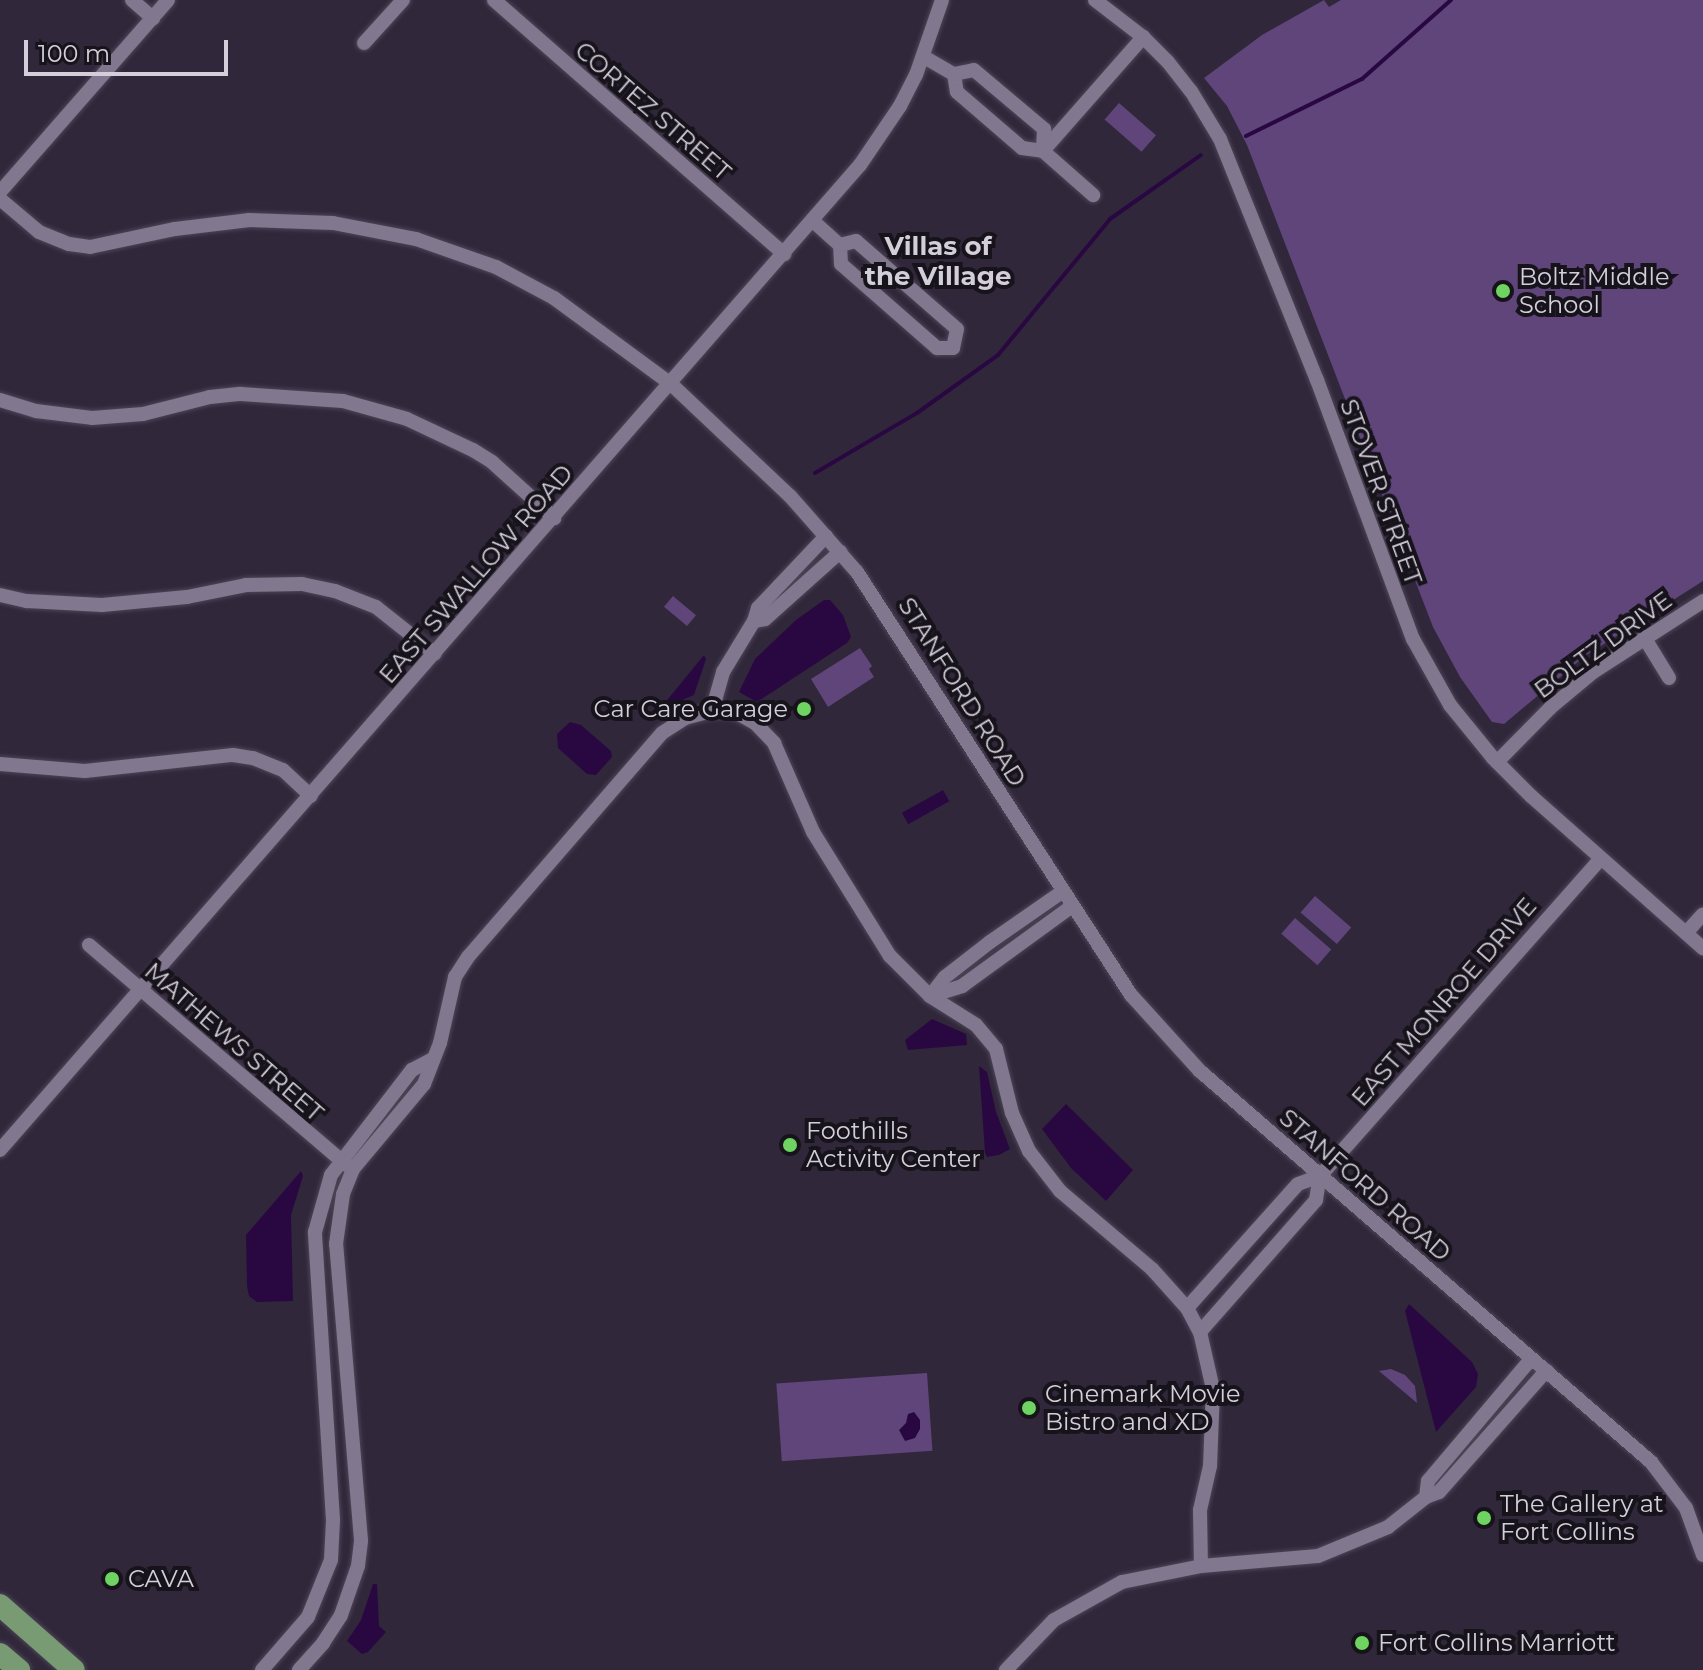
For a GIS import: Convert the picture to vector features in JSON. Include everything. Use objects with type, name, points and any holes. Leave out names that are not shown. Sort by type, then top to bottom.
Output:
[{"type":"highway","points":[[0,1605],[74,1670]]},
{"type":"highway","points":[[0,1654],[19,1670]]},
{"type":"street","points":[[132,0],[153,18]]},
{"type":"street","points":[[0,192],[168,0]]},
{"type":"street","points":[[364,43],[403,0]]},
{"type":"street","name":"CORTEZ STREET","points":[[494,0],[784,254]]},
{"type":"street","name":"EAST SWALLOW ROAD","points":[[0,1150],[671,384],[877,144],[924,57],[942,0]]},
{"type":"street","name":"STOVER STREET","points":[[1095,0],[1143,37],[1191,91],[1220,139],[1317,380],[1413,639],[1450,705],[1497,762],[1703,948]]},
{"type":"street","points":[[1043,151],[1143,37]]},
{"type":"street","points":[[924,57],[954,74],[974,70],[1044,129],[1043,151]]},
{"type":"street","points":[[954,74],[957,92],[1022,148],[1043,151],[1093,195]]},
{"type":"street","name":"STANFORD ROAD","points":[[0,199],[39,232],[69,244],[90,247],[175,229],[249,220],[333,223],[416,239],[496,267],[554,298],[671,384],[790,496],[840,552],[884,610],[1062,892],[1131,995],[1187,1057],[1665,1477],[1693,1520],[1703,1555]]},
{"type":"street","points":[[813,221],[840,245],[841,264],[937,348],[953,348],[957,329],[856,241],[840,245]]},
{"type":"street","points":[[0,400],[36,411],[92,418],[143,414],[210,397],[241,394],[343,401],[407,419],[473,450],[492,462],[554,518]]},
{"type":"street","points":[[712,711],[723,672],[754,621],[758,608],[826,536]]},
{"type":"street","points":[[754,621],[765,619],[840,552]]},
{"type":"street","points":[[0,595],[27,601],[102,605],[187,597],[246,585],[302,584],[335,591],[376,607],[435,654]]},
{"type":"street","name":"BOLTZ DRIVE","points":[[1497,762],[1550,708],[1644,637],[1703,601]]},
{"type":"street","points":[[1644,637],[1669,678]]},
{"type":"street","points":[[299,1670],[323,1643],[341,1615],[355,1578],[361,1540],[336,1244],[340,1205],[353,1169],[424,1084],[440,1043],[455,977],[468,957],[662,733],[685,718],[712,711],[735,712],[755,723],[774,743],[813,832],[836,874],[890,956],[930,996],[976,1025],[996,1049],[1020,1135],[1053,1183],[1101,1228],[1152,1269],[1187,1308],[1200,1332],[1213,1389],[1213,1430],[1200,1510],[1201,1566]]},
{"type":"street","points":[[0,764],[85,771],[233,755],[253,758],[283,770],[311,796]]},
{"type":"street","name":"EAST MONROE DRIVE","points":[[1187,1308],[1298,1184],[1320,1176],[1601,858]]},
{"type":"street","points":[[930,996],[967,960],[1062,892]]},
{"type":"street","points":[[930,996],[962,986],[1072,906]]},
{"type":"street","points":[[1686,933],[1703,914]]},
{"type":"street","name":"MATHEWS STREET","points":[[89,945],[353,1169]]},
{"type":"street","points":[[262,1670],[308,1617],[331,1560],[333,1520],[315,1232],[331,1175],[339,1160],[412,1070],[431,1060]]},
{"type":"street","name":"EAST MONROE DRIVE","points":[[1200,1332],[1316,1200],[1320,1176]]},
{"type":"street","points":[[1426,1497],[1428,1481],[1531,1359]]},
{"type":"street","points":[[1006,1670],[1042,1630],[1112,1587],[1149,1574],[1201,1566],[1289,1561],[1328,1553],[1388,1527],[1426,1497],[1439,1492],[1546,1371]]},
{"type":"shaded area","name":"Boltz Middle School","points":[[1324,0],[1329,7],[1341,0],[1703,0],[1703,581],[1585,656],[1504,724],[1492,722],[1460,677],[1433,627],[1247,145],[1227,106],[1204,78],[1262,35]]},
{"type":"shaded area","points":[[1119,103],[1156,135],[1142,152],[1105,120]]},
{"type":"shaded area","points":[[673,596],[696,615],[687,626],[664,607]]},
{"type":"shaded area","points":[[824,600],[830,600],[843,615],[851,637],[847,643],[757,702],[739,692],[755,659],[796,620]]},
{"type":"shaded area","points":[[860,648],[872,666],[869,669],[874,677],[828,707],[811,679]]},
{"type":"shaded area","points":[[704,655],[706,659],[694,695],[659,710]]},
{"type":"shaded area","points":[[570,722],[581,725],[611,751],[612,757],[596,775],[587,774],[558,748],[557,734]]},
{"type":"shaded area","points":[[943,790],[949,801],[908,824],[902,813]]},
{"type":"shaded area","points":[[1315,896],[1351,927],[1337,944],[1301,913]]},
{"type":"shaded area","points":[[1295,918],[1331,949],[1317,965],[1281,934]]},
{"type":"shaded area","points":[[932,1019],[966,1034],[967,1045],[908,1050],[905,1040]]},
{"type":"shaded area","points":[[979,1066],[987,1072],[996,1112],[1010,1149],[987,1157],[985,1153]]},
{"type":"shaded area","points":[[1066,1104],[1133,1170],[1106,1201],[1071,1168],[1042,1129]]},
{"type":"shaded area","points":[[301,1171],[303,1176],[291,1215],[293,1301],[257,1302],[249,1296],[247,1286],[246,1235]]},
{"type":"shaded area","points":[[1409,1304],[1472,1362],[1478,1374],[1476,1387],[1436,1432],[1405,1311]]},
{"type":"shaded area","points":[[1391,1369],[1405,1375],[1415,1386],[1417,1403],[1379,1371]]},
{"type":"shaded area","points":[[927,1373],[932,1451],[782,1461],[776,1384]]},
{"type":"shaded area","points":[[914,1412],[920,1420],[920,1429],[915,1438],[905,1441],[899,1430],[906,1423],[908,1414]]},
{"type":"shaded area","points":[[373,1584],[377,1584],[379,1626],[386,1632],[368,1652],[362,1654],[347,1641],[361,1620]]},
{"type":"waterway","points":[[1246,136],[1362,79],[1451,0]]},
{"type":"waterway","points":[[815,473],[917,413],[998,355],[1110,219],[1201,155]]},
{"type":"place","name":"Boltz Middle School","points":[[1503,291]]},
{"type":"place","name":"Car Care Garage","points":[[804,709]]},
{"type":"place","name":"Foothills Activity Center","points":[[790,1145]]},
{"type":"place","name":"Cinemark Movie Bistro and XD","points":[[1029,1408]]},
{"type":"place","name":"The Gallery at Fort Collins","points":[[1484,1518]]},
{"type":"place","name":"CAVA","points":[[112,1579]]},
{"type":"place","name":"Fort Collins Marriott","points":[[1362,1643]]},
{"type":"district","name":"Villas of the Village","points":[[938,262]]}]
